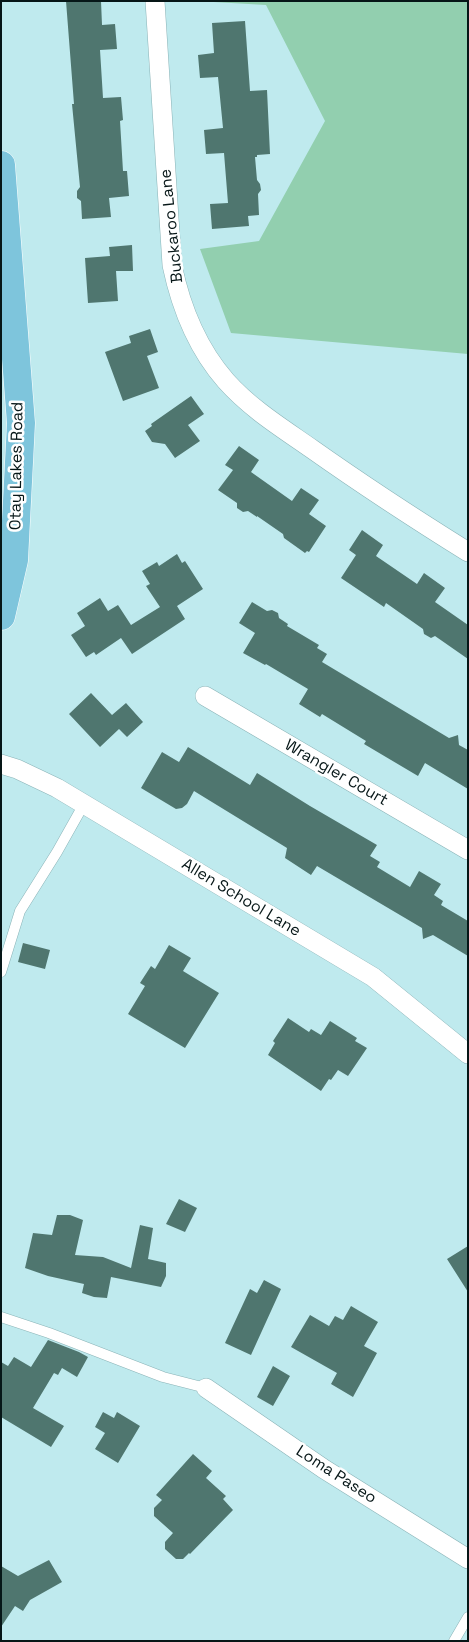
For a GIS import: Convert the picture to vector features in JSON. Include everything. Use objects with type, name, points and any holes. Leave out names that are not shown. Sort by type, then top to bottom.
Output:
[{"type":"main road","name":"Otay Lakes Road","points":[[1,165],[21,423],[14,560],[1,616]]},
{"type":"street","name":"Buckaroo Lane","points":[[155,1],[172,265],[183,305],[196,336],[226,381],[266,417],[395,507],[468,552]]},
{"type":"street","name":"Wrangler Court","points":[[205,696],[468,850]]},
{"type":"street","name":"Allen School Lane","points":[[1,764],[18,769],[57,788],[373,977],[468,1054]]},
{"type":"street","name":"Loma Paseo","points":[[206,1388],[324,1469],[468,1559]]},
{"type":"lane","points":[[1,972],[20,911],[58,852],[84,804]]},
{"type":"lane","points":[[1,1317],[49,1333],[163,1377],[206,1388]]},
{"type":"lane","points":[[454,1641],[468,1617]]},
{"type":"green space","points":[[196,1],[468,1],[468,354],[231,333],[200,249],[259,241],[325,121],[266,5]]},
{"type":"building","points":[[66,1],[101,1],[102,25],[115,24],[117,49],[100,50],[103,98],[121,97],[123,120],[120,121],[123,171],[127,171],[129,196],[109,198],[111,217],[82,219],[81,201],[77,198],[77,191],[80,187],[72,104],[74,104]]},
{"type":"building","points":[[245,21],[250,91],[267,90],[270,154],[257,155],[255,157],[257,180],[261,190],[258,194],[259,215],[248,216],[249,226],[212,229],[210,204],[228,203],[224,153],[206,154],[204,130],[223,128],[218,77],[200,78],[198,55],[214,53],[212,23]]},
{"type":"building","points":[[132,245],[133,271],[116,271],[118,301],[88,303],[85,258],[110,256],[109,247]]},
{"type":"building","points":[[150,329],[158,352],[147,356],[159,388],[123,401],[105,352],[131,343],[129,336]]},
{"type":"building","points":[[191,396],[204,414],[188,425],[200,441],[175,458],[165,444],[152,442],[145,431],[152,426],[151,424]]},
{"type":"building","points":[[239,446],[259,460],[251,472],[292,501],[301,488],[319,500],[309,514],[326,526],[309,552],[305,553],[284,538],[283,534],[257,516],[237,508],[237,503],[218,490],[233,470],[225,465]]},
{"type":"building","points":[[362,530],[383,545],[376,556],[417,584],[424,573],[445,588],[435,602],[468,625],[468,659],[435,636],[431,638],[424,634],[423,629],[386,603],[384,607],[341,578],[356,555],[349,550]]},
{"type":"building","points":[[177,554],[182,563],[185,561],[203,589],[177,606],[185,619],[132,654],[121,638],[96,655],[94,652],[86,657],[71,635],[85,626],[77,613],[100,598],[108,611],[118,605],[131,625],[160,607],[146,586],[150,584],[142,571],[157,562],[159,566]]},
{"type":"building","points":[[252,602],[267,611],[272,610],[278,613],[279,618],[288,624],[287,626],[319,645],[317,648],[327,654],[322,662],[449,738],[458,735],[459,745],[468,750],[468,789],[425,763],[418,776],[364,744],[366,741],[322,714],[320,717],[299,704],[308,689],[266,664],[243,653],[255,633],[239,623]]},
{"type":"building","points":[[91,693],[112,715],[126,703],[143,722],[127,737],[119,729],[100,747],[69,714]]},
{"type":"building","points":[[188,747],[250,785],[257,773],[377,845],[370,856],[380,862],[377,867],[410,887],[419,871],[441,884],[434,895],[443,901],[441,905],[468,921],[468,956],[433,935],[423,939],[422,928],[317,866],[311,875],[285,858],[287,848],[194,791],[187,804],[182,808],[176,809],[141,788],[162,752],[179,762]]},
{"type":"building","points":[[23,943],[50,950],[45,969],[18,962]]},
{"type":"building","points":[[169,945],[191,958],[183,971],[219,993],[185,1048],[128,1014],[145,986],[140,983],[151,966],[155,969]]},
{"type":"building","points":[[288,1018],[309,1032],[311,1029],[321,1035],[330,1021],[357,1038],[355,1041],[367,1048],[348,1076],[338,1070],[321,1091],[268,1055],[275,1043],[273,1041]]},
{"type":"building","points":[[179,1199],[197,1208],[185,1232],[166,1224]]},
{"type":"building","points":[[57,1215],[70,1215],[83,1220],[75,1255],[103,1257],[131,1268],[140,1225],[153,1228],[148,1259],[166,1263],[166,1276],[161,1287],[111,1277],[107,1298],[94,1297],[82,1293],[84,1284],[48,1276],[25,1268],[33,1233],[52,1235]]},
{"type":"building","points":[[468,1246],[468,1292],[447,1259]]},
{"type":"building","points":[[264,1280],[281,1289],[251,1355],[225,1343],[250,1289],[257,1293]]},
{"type":"building","points":[[351,1306],[378,1322],[364,1346],[377,1353],[353,1397],[331,1384],[337,1373],[291,1347],[310,1315],[329,1326],[335,1316],[343,1320]]},
{"type":"building","points":[[48,1340],[88,1357],[77,1377],[62,1368],[58,1375],[54,1373],[33,1408],[64,1426],[51,1447],[1,1417],[1,1362],[8,1366],[14,1357],[31,1367]]},
{"type":"building","points":[[273,1366],[290,1376],[273,1406],[257,1397]]},
{"type":"building","points":[[103,1412],[114,1418],[117,1412],[140,1426],[118,1463],[95,1449],[105,1433],[95,1427]]},
{"type":"building","points":[[193,1454],[212,1471],[206,1478],[226,1496],[223,1499],[233,1510],[190,1554],[183,1559],[176,1559],[165,1549],[165,1542],[173,1533],[154,1516],[154,1508],[162,1500],[156,1495]]},
{"type":"building","points":[[49,1560],[62,1582],[30,1600],[23,1611],[15,1606],[1,1627],[1,1566],[18,1576]]}]
